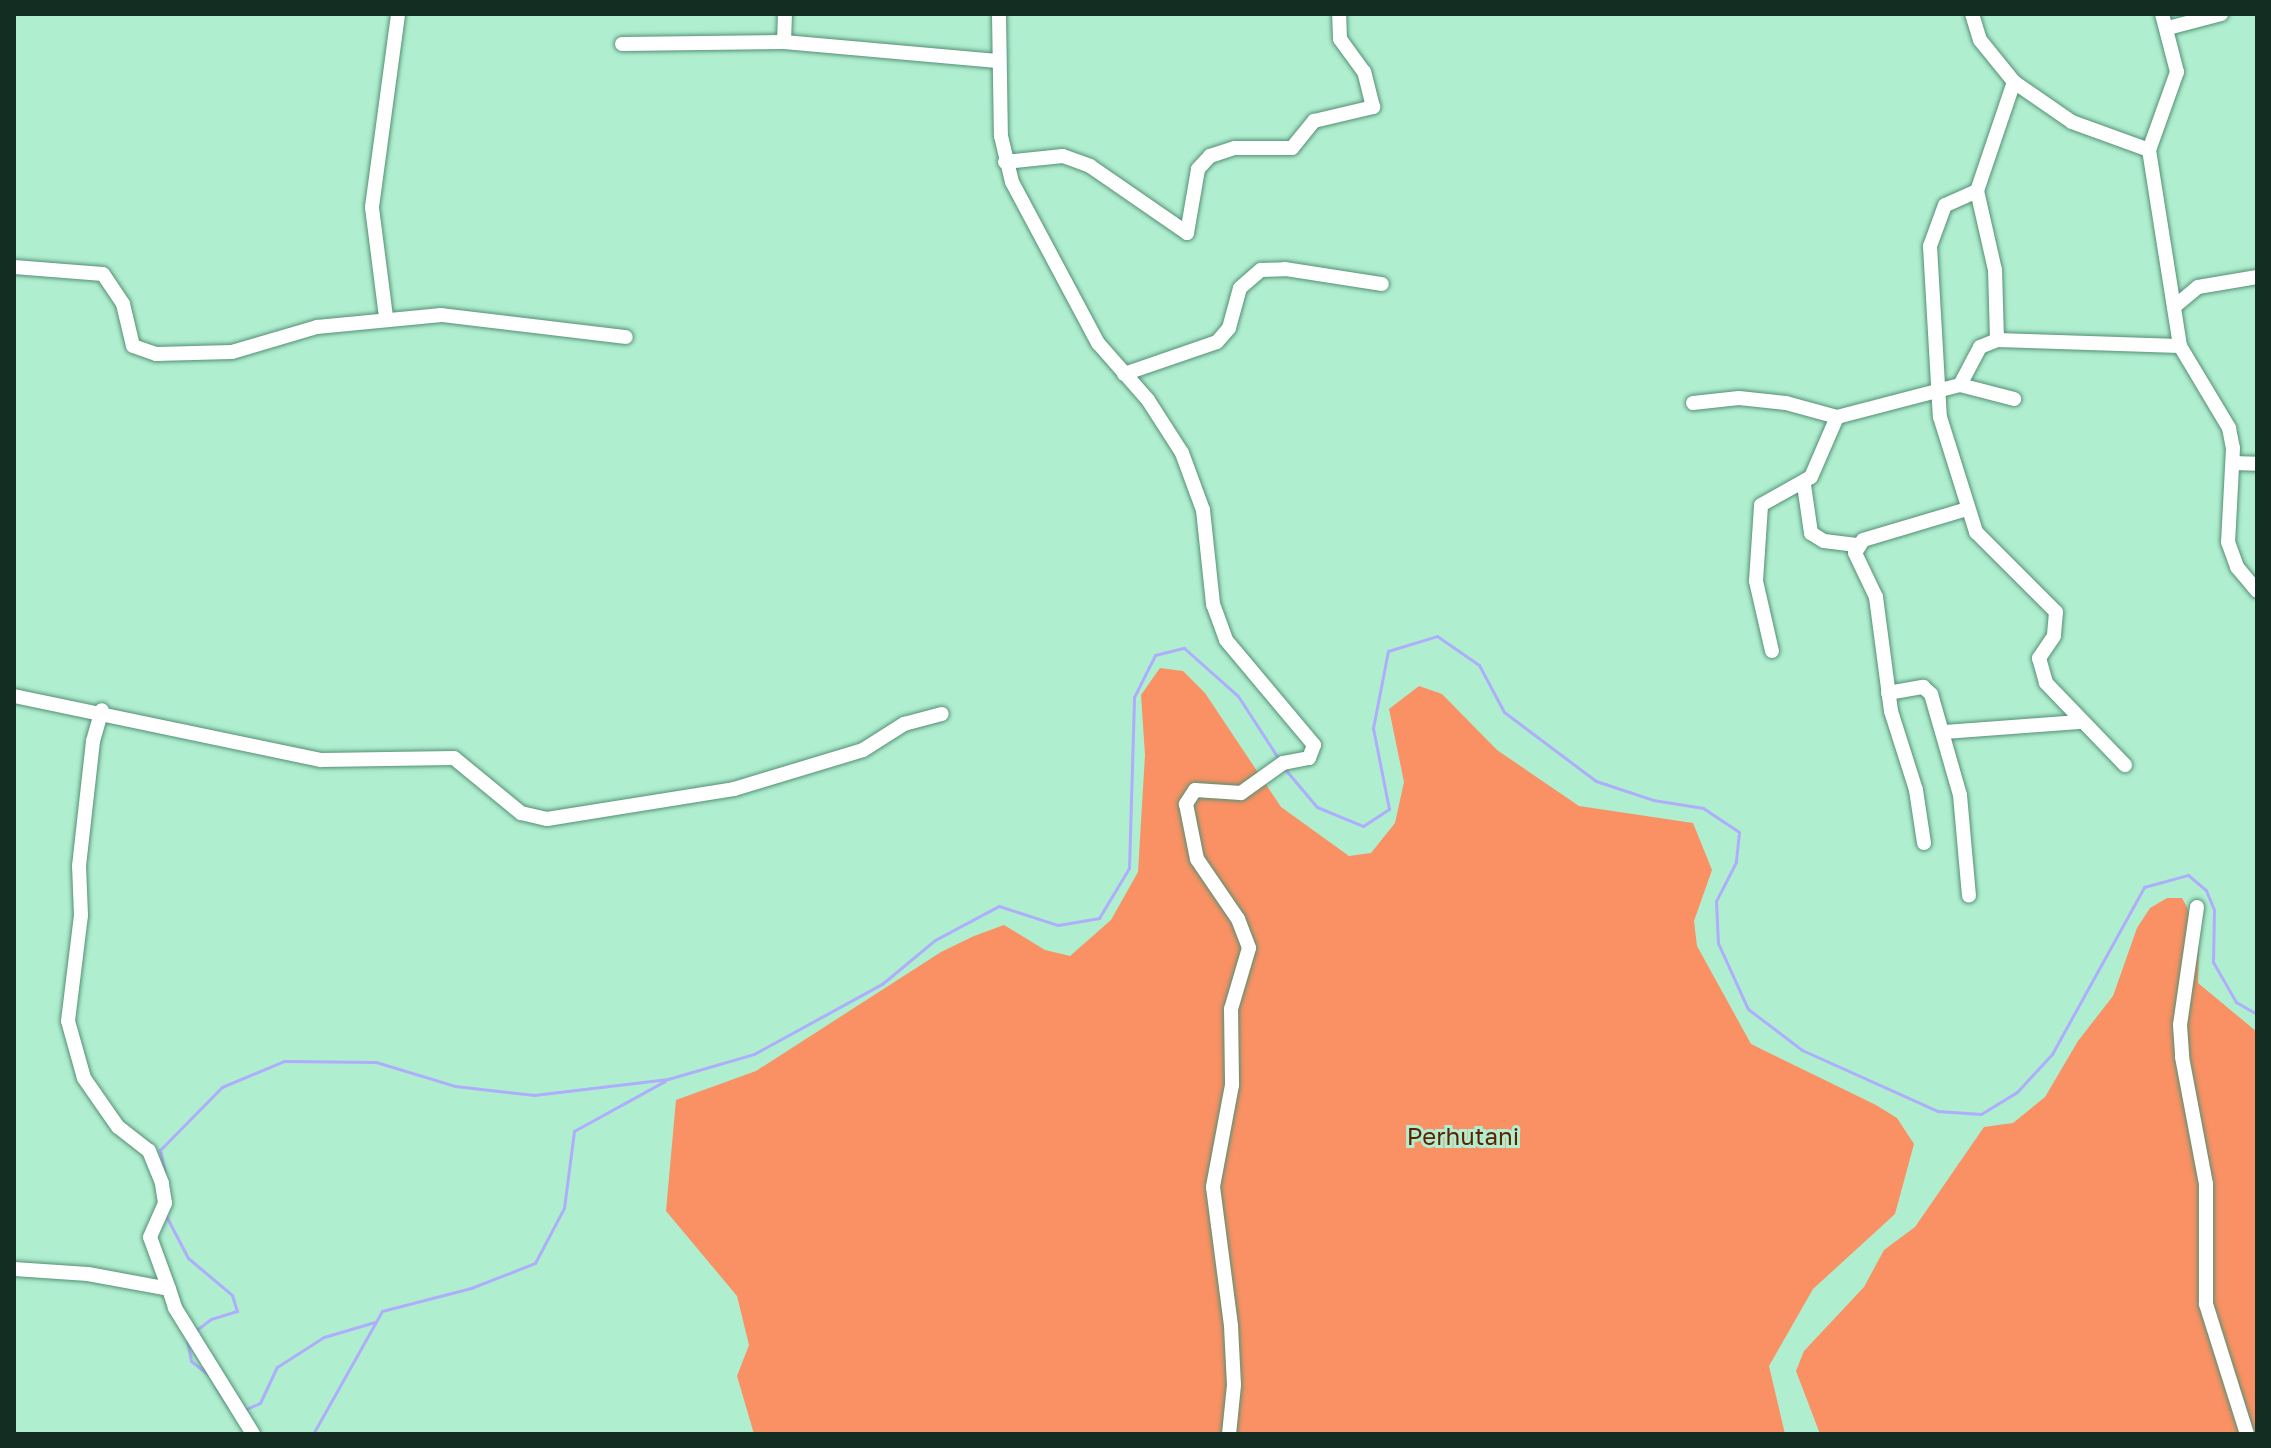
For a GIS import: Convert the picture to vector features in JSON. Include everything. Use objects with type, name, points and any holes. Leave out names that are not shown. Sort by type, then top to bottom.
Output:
[{"type":"street","points":[[386,317],[372,207],[398,14]]},
{"type":"street","points":[[784,42],[785,14]]},
{"type":"street","points":[[999,14],[997,61],[1005,162],[1077,308],[1168,430],[1195,484],[1208,535],[1213,604],[1226,640],[1314,745],[1309,758],[1283,763],[1234,795],[1195,790],[1186,804],[1197,859],[1238,919],[1249,948],[1231,1009],[1232,1085],[1213,1187],[1227,1268],[1234,1371],[1229,1434]]},
{"type":"street","points":[[1005,162],[1049,155],[1090,166],[1187,233],[1198,169],[1210,156],[1235,148],[1292,148],[1314,121],[1373,107],[1375,98],[1364,72],[1340,39],[1339,14]]},
{"type":"street","points":[[1972,14],[1980,40],[2014,82],[2072,122],[2149,150]]},
{"type":"street","points":[[2221,14],[2165,21],[2177,72],[2149,150],[2180,346],[2229,428],[2233,463],[2228,542],[2237,567],[2257,591]]},
{"type":"street","points":[[622,44],[784,42],[997,61]]},
{"type":"street","points":[[1997,340],[1995,270],[1977,191],[2014,82]]},
{"type":"street","points":[[1977,191],[1945,205],[1933,231],[1936,392],[1967,509],[1995,556],[2044,595],[2056,612],[2058,625],[2039,667],[2046,683],[2079,722],[2125,765]]},
{"type":"street","points":[[14,267],[103,274],[123,304],[130,341],[144,353],[232,352],[317,327],[386,317],[495,318],[626,337]]},
{"type":"street","points":[[1124,374],[1217,342],[1229,328],[1240,288],[1261,270],[1285,269],[1382,284]]},
{"type":"street","points":[[2174,307],[2198,287],[2257,277]]},
{"type":"street","points":[[1960,385],[1980,347],[1997,340],[2180,346]]},
{"type":"street","points":[[1693,403],[1739,398],[1786,403],[1837,417],[1960,385],[2014,399]]},
{"type":"street","points":[[1837,417],[1804,485],[1811,533],[1824,541],[1857,545],[1967,509]]},
{"type":"street","points":[[2233,463],[2257,464]]},
{"type":"street","points":[[1772,651],[1756,581],[1759,514],[1766,499],[1804,485]]},
{"type":"street","points":[[1857,545],[1857,565],[1876,597],[1888,693],[1916,790],[1924,843]]},
{"type":"street","points":[[1888,693],[1928,690],[1945,732],[1960,795],[1969,896]]},
{"type":"street","points":[[14,696],[102,710],[313,759],[454,758],[521,813],[547,819],[734,789],[863,750],[904,724],[942,714]]},
{"type":"street","points":[[102,710],[93,741],[79,866],[83,893],[68,1021],[84,1078],[118,1127],[149,1151],[162,1183],[165,1203],[150,1237],[175,1308],[253,1434]]},
{"type":"street","points":[[1945,732],[2079,722]]},
{"type":"street","points":[[2197,907],[2180,1025],[2182,1057],[2206,1184],[2206,1304],[2247,1434]]},
{"type":"street","points":[[14,1269],[88,1274],[159,1291],[169,1289]]},
{"type":"green space","name":"Perhutani","points":[[1160,668],[1183,671],[1205,693],[1281,807],[1349,856],[1371,853],[1395,823],[1404,782],[1389,709],[1419,686],[1442,694],[1497,750],[1579,806],[1693,823],[1712,870],[1694,921],[1697,946],[1751,1044],[1876,1105],[1897,1118],[1914,1144],[1895,1214],[1813,1289],[1769,1366],[1785,1434],[754,1434],[737,1376],[749,1345],[737,1296],[666,1211],[676,1100],[756,1071],[941,952],[974,936],[1004,925],[1045,950],[1070,956],[1111,920],[1138,872],[1145,755],[1141,695]]},
{"type":"green space","points":[[2167,898],[2182,898],[2187,907],[2199,945],[2198,983],[2257,1032],[2257,1434],[1820,1434],[1796,1371],[1804,1351],[1864,1287],[1884,1250],[1915,1227],[1984,1127],[2013,1123],[2045,1097],[2078,1041],[2113,996],[2137,928],[2150,908]]},
{"type":"waterway","points":[[1284,768],[1317,807],[1363,826],[1389,809],[1373,728],[1388,651],[1437,636],[1479,665],[1504,712],[1596,781],[1653,800],[1703,808],[1739,832],[1736,862],[1716,901],[1718,943],[1748,1009],[1802,1050],[1938,1111],[1981,1114],[2017,1092],[2052,1054],[2144,887],[2188,875],[2206,890],[2214,910],[2213,962],[2236,1002],[2257,1014]]},
{"type":"waterway","points":[[165,1172],[160,1150],[222,1087],[284,1061],[376,1062],[455,1086],[534,1095],[668,1079],[754,1054],[882,984],[935,940],[999,906],[1058,925],[1099,918],[1129,868],[1134,697],[1155,655],[1184,648],[1238,696],[1280,761]]},
{"type":"waterway","points":[[313,1434],[382,1311],[471,1288],[535,1263],[564,1208],[574,1131],[665,1081]]},
{"type":"waterway","points":[[165,1214],[188,1258],[232,1295],[237,1311],[211,1319],[194,1332]]},
{"type":"waterway","points":[[244,1410],[260,1403],[277,1367],[324,1337],[375,1322]]},
{"type":"waterway","points":[[187,1340],[191,1361],[210,1376]]},
{"type":"waterway","points":[[215,1386],[230,1409]]}]
